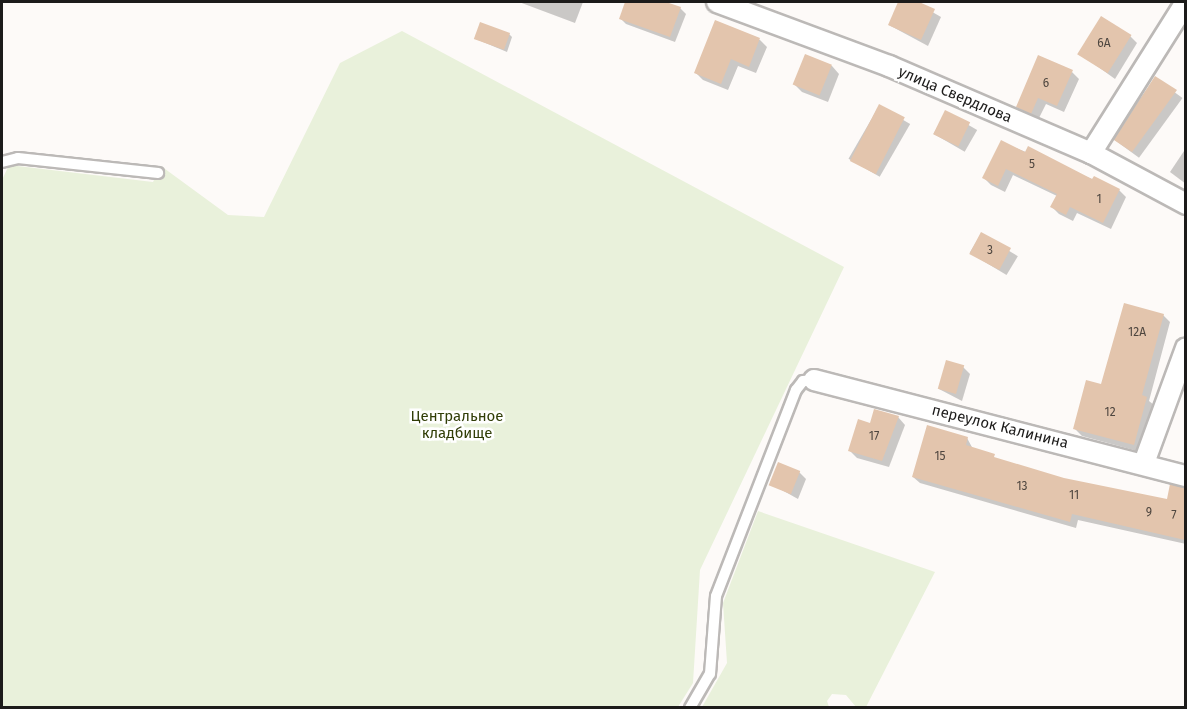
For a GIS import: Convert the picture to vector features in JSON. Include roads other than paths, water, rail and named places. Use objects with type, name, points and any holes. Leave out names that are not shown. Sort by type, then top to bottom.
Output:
[{"type":"street","name":"улица Свердлова","points":[[717,2],[889,66],[1091,153],[1185,204]]},
{"type":"street","points":[[1091,153],[1185,2]]},
{"type":"street","points":[[1144,463],[1185,348]]},
{"type":"street","name":"переулок Калинина","points":[[814,381],[1144,463],[1185,476]]},
{"type":"lane","points":[[2,162],[18,158],[158,173]]},
{"type":"lane","points":[[690,708],[710,674],[716,596],[796,390],[803,381],[814,381]]},
{"type":"park label","name":"Центральное кладбище","points":[[457,424]]}]
